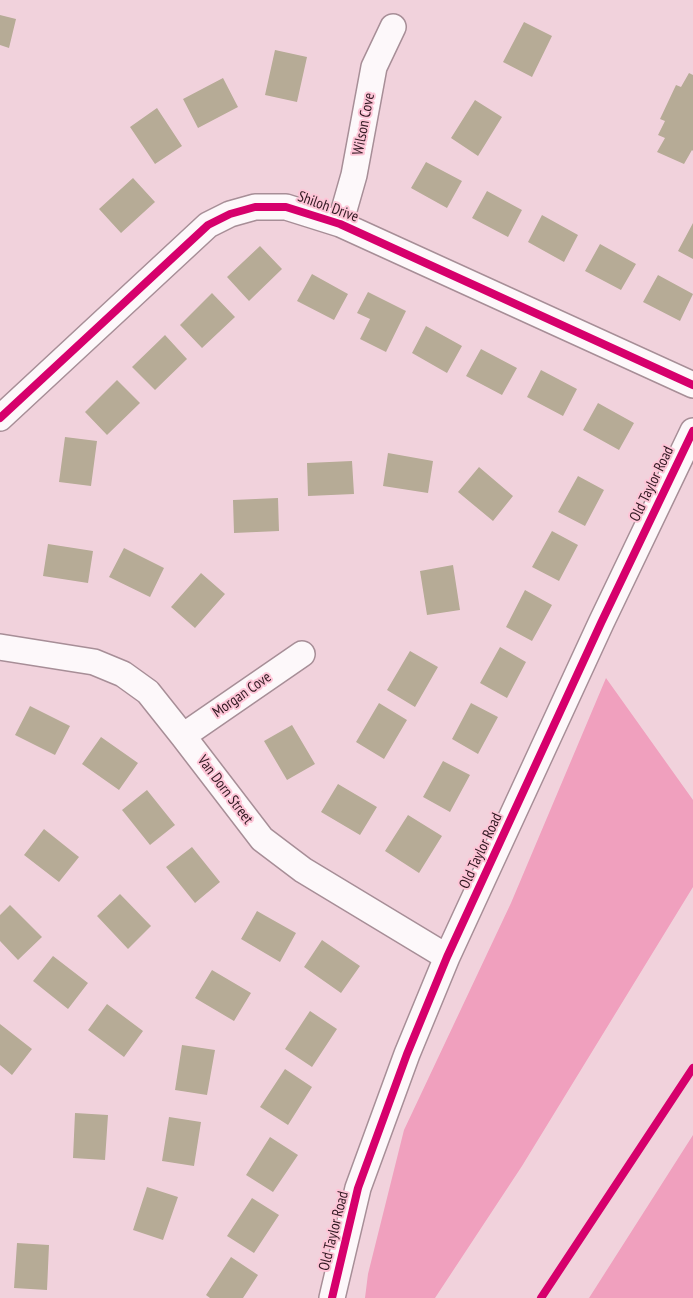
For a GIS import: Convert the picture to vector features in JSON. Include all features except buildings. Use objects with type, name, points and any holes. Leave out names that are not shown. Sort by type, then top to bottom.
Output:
[{"type":"street","name":"Wilson Cove","points":[[340,224],[354,174],[374,67],[393,27]]},
{"type":"street","name":"Shiloh Drive","points":[[0,418],[208,225],[230,214],[255,207],[286,207],[340,224],[693,385]]},
{"type":"street","name":"Old Taylor Road","points":[[332,1298],[358,1188],[407,1054],[447,957],[601,623],[693,431]]},
{"type":"street","name":"Van Dorn Street","points":[[0,647],[94,662],[123,674],[148,692],[262,839],[270,846],[303,870],[447,957]]},
{"type":"street","name":"Morgan Cove","points":[[184,736],[302,654]]},
{"type":"shaded area","points":[[606,678],[693,800],[693,887],[522,1166],[435,1298],[365,1298],[368,1274],[404,1130],[511,903]]},
{"type":"shaded area","points":[[693,1135],[693,1298],[589,1298]]},
{"type":"cycle path","points":[[0,418],[208,225],[230,214],[255,207],[286,207],[340,224],[693,385]]},
{"type":"cycle path","points":[[332,1298],[358,1188],[407,1054],[447,957],[601,623],[693,431]]},
{"type":"cycle path","points":[[541,1298],[693,1068]]}]
